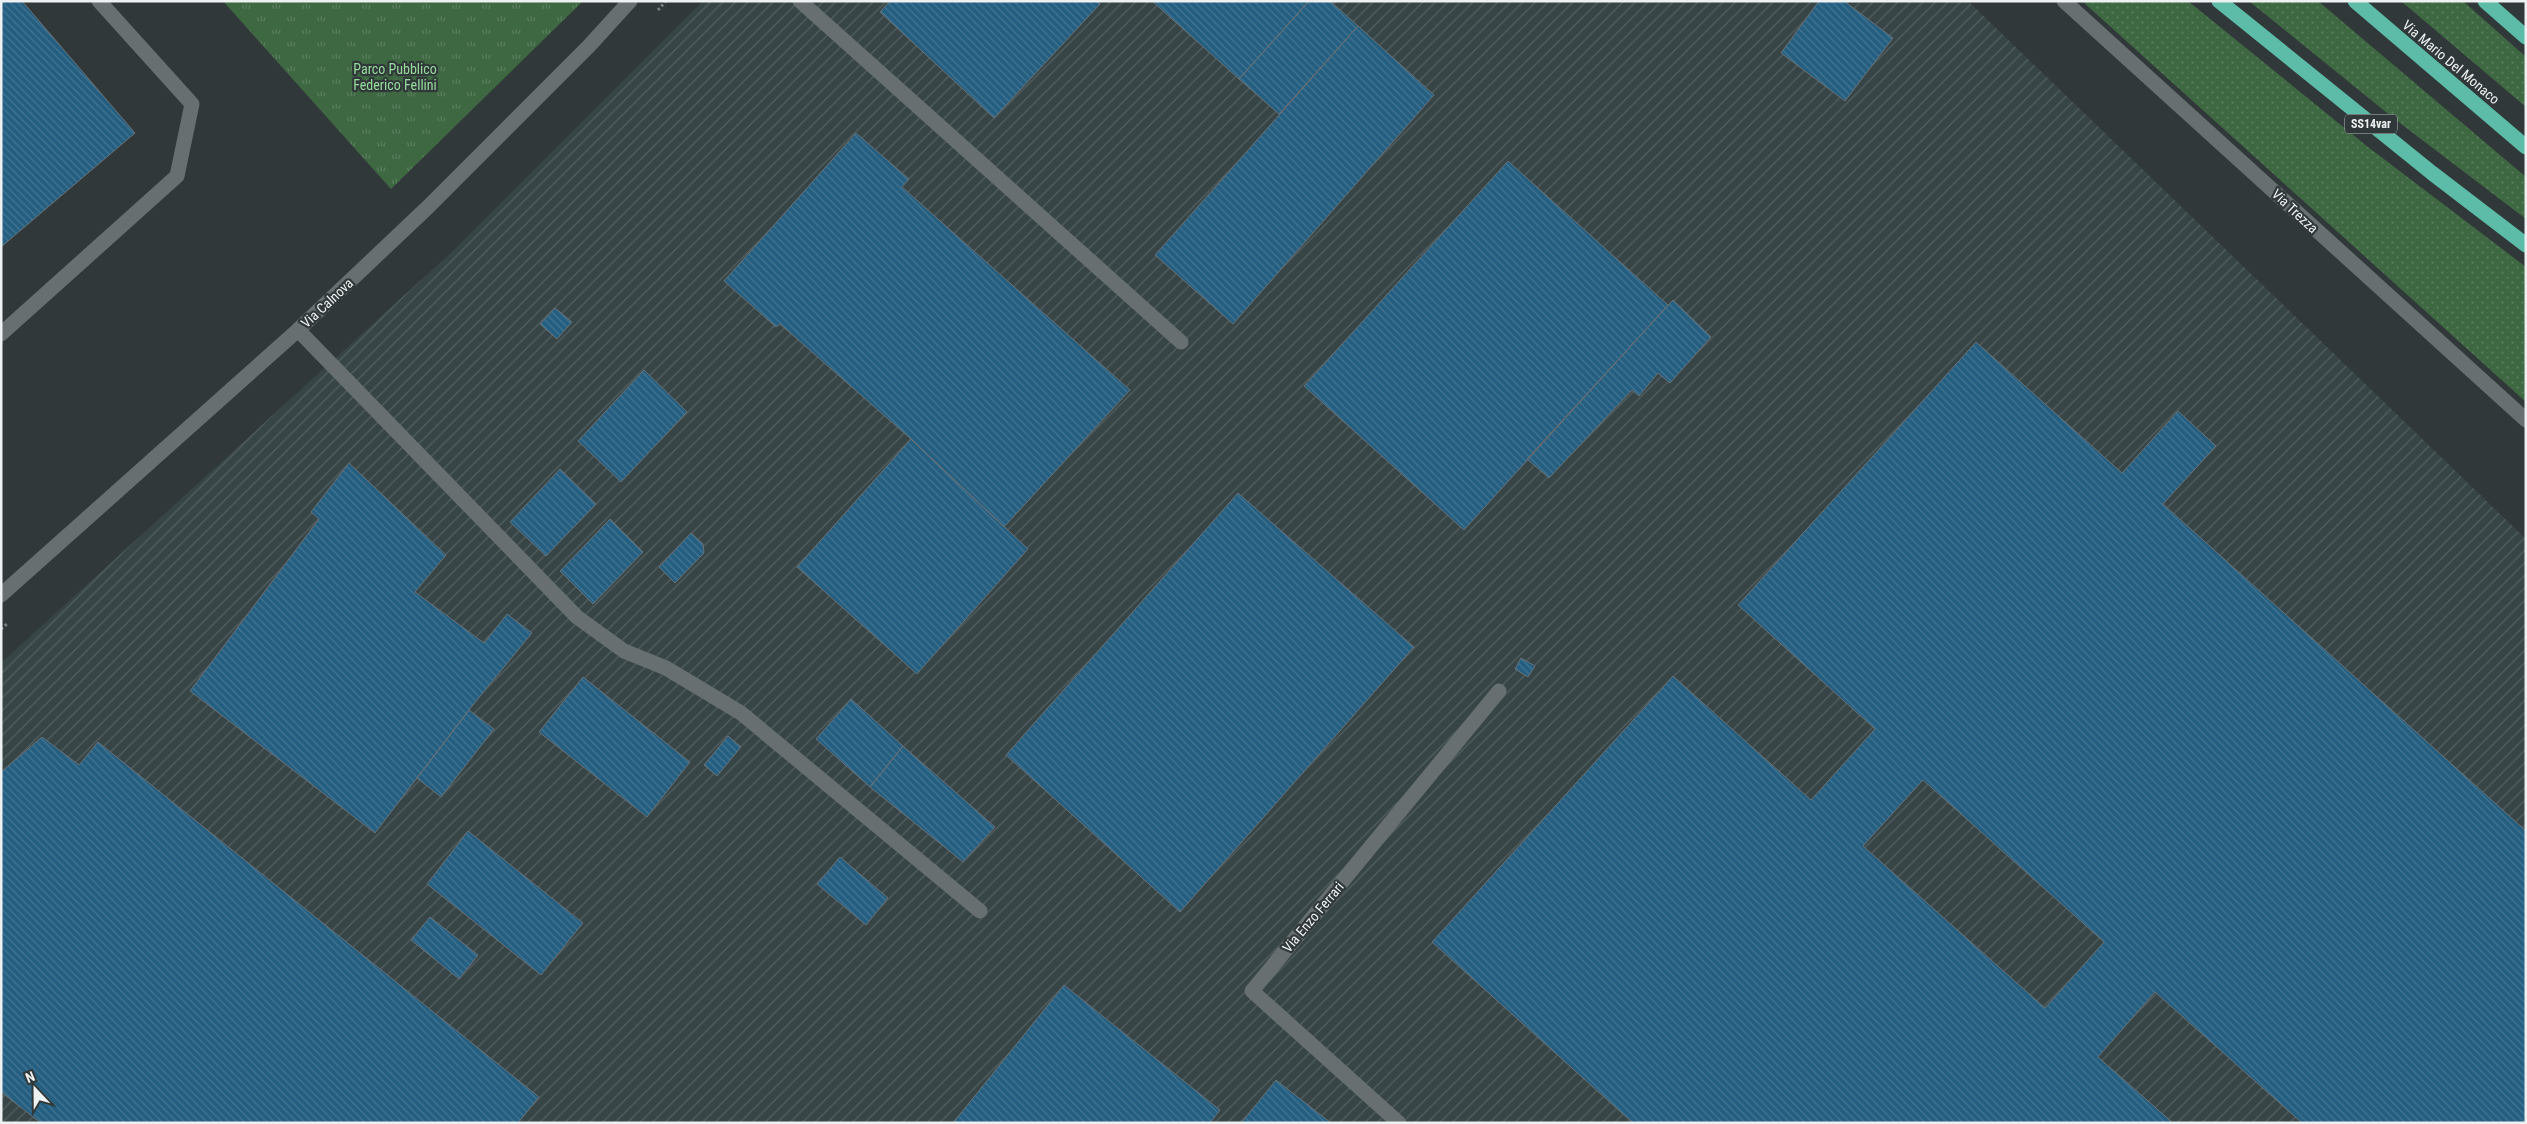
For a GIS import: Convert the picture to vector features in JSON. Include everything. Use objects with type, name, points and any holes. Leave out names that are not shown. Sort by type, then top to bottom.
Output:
[{"type":"highway","name":"SS14var","points":[[2219,1],[2526,245]]},
{"type":"highway","name":"Via Mario Del Monaco","points":[[2355,1],[2526,147]]},
{"type":"highway","points":[[2484,1],[2526,37]]},
{"type":"street","points":[[1,334],[176,176],[192,104],[99,1]]},
{"type":"street","name":"Via Calnova","points":[[4,592],[298,330],[428,207],[630,1]]},
{"type":"street","points":[[800,1],[1181,342]]},
{"type":"street","name":"Via Trezza","points":[[2064,1],[2526,420]]},
{"type":"street","points":[[298,330],[577,616],[624,651],[666,668],[741,713],[980,911]]},
{"type":"street","name":"Via Enzo Ferrari","points":[[1399,1123],[1252,991],[1500,692]]},
{"type":"shaded area","points":[[703,1],[1968,1],[2526,539],[2526,1123],[1,1123],[1,663],[454,250]]},
{"type":"green space","name":"Parco Pubblico Federico Fellini","points":[[223,1],[583,1],[391,189]]},
{"type":"green space","points":[[2082,1],[2188,1],[2368,147],[2526,267],[2526,402]]},
{"type":"green space","points":[[2249,1],[2318,1],[2526,177],[2526,219],[2392,117]]},
{"type":"green space","points":[[2401,1],[2463,1],[2526,57],[2526,107]]},
{"type":"building","points":[[1,1],[22,1],[135,133],[1,247]]},
{"type":"building","points":[[890,1],[1098,1],[1100,4],[994,118],[880,12]]},
{"type":"building","points":[[1152,1],[1309,1],[1239,79]]},
{"type":"building","points":[[1309,1],[1330,1],[1358,26],[1279,114],[1239,79]]},
{"type":"building","points":[[1819,1],[1844,1],[1893,38],[1845,101],[1781,53]]},
{"type":"building","points":[[1358,26],[1434,95],[1233,324],[1155,255]]},
{"type":"building","points":[[856,133],[909,179],[902,187],[1130,390],[1004,527],[911,439],[780,324],[776,327],[724,281]]},
{"type":"building","points":[[1508,161],[1668,305],[1464,530],[1304,386]]},
{"type":"building","points":[[1673,300],[1711,337],[1670,383],[1658,373],[1639,396],[1632,390],[1549,478],[1527,459]]},
{"type":"building","points":[[555,308],[572,322],[557,339],[540,324]]},
{"type":"building","points":[[1976,342],[2122,473],[2178,411],[2216,446],[2163,504],[2526,831],[2526,1123],[2302,1123],[2155,992],[2098,1057],[2173,1123],[1633,1123],[1432,942],[1673,676],[1811,800],[1875,729],[1738,605]],"holes":[[[1923,780],[2104,942],[2045,1008],[1863,846]]]},
{"type":"building","points":[[644,370],[687,412],[621,482],[578,441]]},
{"type":"building","points":[[911,439],[1028,549],[917,674],[797,567]]},
{"type":"building","points":[[349,463],[446,555],[415,592],[484,643],[507,614],[532,633],[472,706],[375,833],[190,691],[319,519],[311,512]]},
{"type":"building","points":[[560,469],[596,504],[546,556],[510,522]]},
{"type":"building","points":[[1238,493],[1414,647],[1180,912],[1006,755]]},
{"type":"building","points":[[610,519],[643,552],[593,604],[560,571]]},
{"type":"building","points":[[691,533],[703,544],[704,553],[675,583],[659,567]]},
{"type":"building","points":[[1521,658],[1535,666],[1528,677],[1515,669]]},
{"type":"building","points":[[583,677],[690,762],[647,817],[539,732]]},
{"type":"building","points":[[851,699],[903,746],[870,787],[816,739]]},
{"type":"building","points":[[469,710],[494,729],[441,797],[417,778]]},
{"type":"building","points":[[728,736],[741,747],[717,776],[704,765]]},
{"type":"building","points":[[42,737],[79,765],[98,742],[539,1097],[518,1123],[41,1123],[1,1092],[1,772]]},
{"type":"building","points":[[903,746],[995,827],[963,862],[870,787]]},
{"type":"building","points":[[468,831],[583,923],[541,975],[427,884]]},
{"type":"building","points":[[840,857],[888,898],[866,925],[817,884]]},
{"type":"building","points":[[430,917],[478,955],[459,979],[411,940]]},
{"type":"building","points":[[1064,985],[1220,1110],[1210,1123],[953,1123]]},
{"type":"building","points":[[1276,1080],[1331,1123],[1241,1123]]}]
